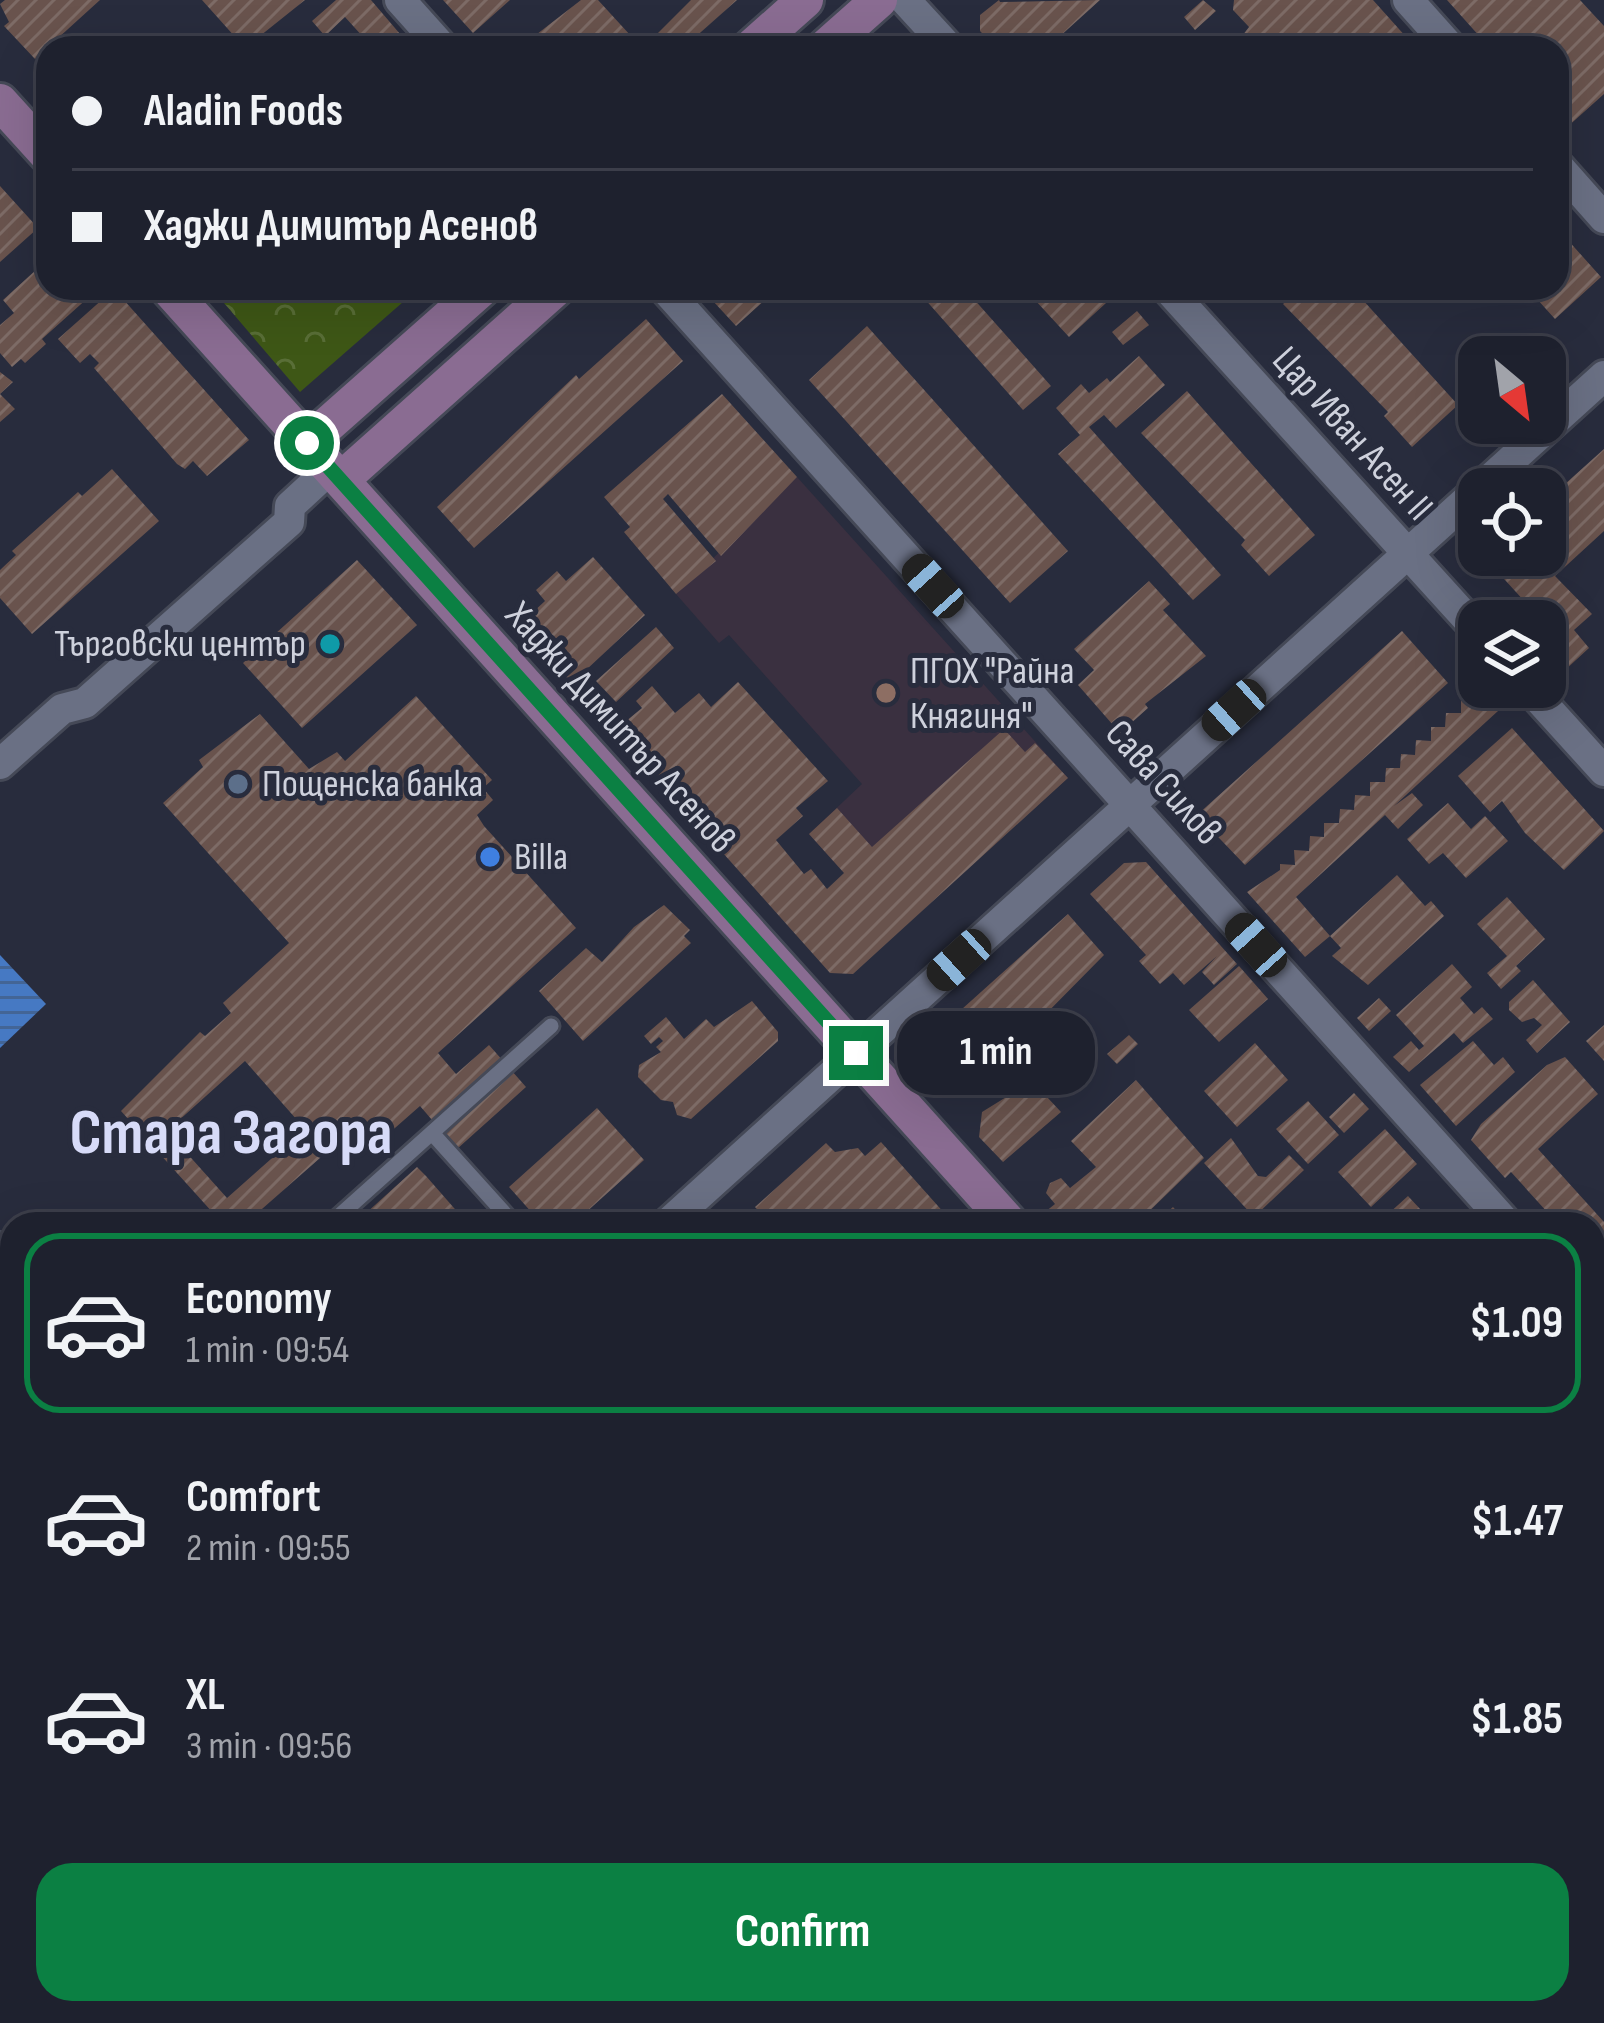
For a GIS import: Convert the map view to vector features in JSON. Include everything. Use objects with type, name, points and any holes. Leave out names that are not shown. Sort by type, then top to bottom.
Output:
[{"type":"street","points":[[400,0],[432,36]]},
{"type":"street","points":[[765,36],[805,0]]},
{"type":"street","points":[[838,36],[879,0]]},
{"type":"street","points":[[905,0],[938,36]]},
{"type":"street","points":[[1408,0],[1440,36]]},
{"type":"street","points":[[0,102],[36,142]]},
{"type":"street","points":[[1569,179],[1604,218]]},
{"type":"street","name":"Хаджи Димитър Асенов","points":[[179,300],[999,1212]]},
{"type":"street","points":[[0,764],[62,709],[85,703],[289,522],[290,506],[471,300]]},
{"type":"street","points":[[326,464],[540,300]]},
{"type":"street","name":"Сава Силов","points":[[675,300],[1496,1212]]},
{"type":"street","name":"Цар Иван Асен II","points":[[1178,300],[1458,609]]},
{"type":"street","points":[[680,1212],[1604,376]]},
{"type":"street","points":[[1547,708],[1604,771]]},
{"type":"lane","points":[[343,1212],[551,1026]]},
{"type":"lane","points":[[432,1133],[503,1212]]},
{"type":"shaded area","name":"ПГОХ \"Райна Княгиня\"","points":[[797,477],[1068,778],[898,932],[809,834],[862,784],[729,635],[719,643],[676,594]]},
{"type":"green space","points":[[228,300],[405,300],[300,392],[224,303]]},
{"type":"water","points":[[0,955],[46,1004],[0,1048]]},
{"type":"building","points":[[5,0],[100,0],[60,36],[36,36],[35,59],[4,26],[9,22],[0,4]]},
{"type":"building","points":[[202,0],[305,0],[260,36],[234,36]]},
{"type":"building","points":[[336,0],[371,0],[402,36],[362,36],[345,17],[325,36],[312,21]]},
{"type":"building","points":[[443,0],[510,0],[473,33]]},
{"type":"building","points":[[581,0],[598,0],[631,36],[534,36]]},
{"type":"building","points":[[691,0],[737,0],[696,36],[655,36]]},
{"type":"building","points":[[999,0],[1100,0],[1060,36],[985,36],[980,15]]},
{"type":"building","points":[[1203,0],[1216,11],[1195,30],[1184,17]]},
{"type":"building","points":[[1234,0],[1373,0],[1405,36],[1242,36],[1249,27],[1233,10]]},
{"type":"building","points":[[1447,0],[1580,0],[1604,26],[1604,94],[1569,125],[1569,36],[1479,36]]},
{"type":"building","points":[[0,186],[36,230],[0,262]]},
{"type":"building","points":[[1569,241],[1601,277],[1555,319],[1538,300],[1569,300]]},
{"type":"building","points":[[36,270],[36,300],[86,300],[42,339],[46,344],[25,363],[21,359],[12,367],[0,353],[0,325],[14,313],[3,300]]},
{"type":"building","points":[[102,300],[124,300],[249,440],[207,476],[193,461],[185,469],[94,368],[99,363],[90,354],[80,363],[58,339]]},
{"type":"building","points":[[712,300],[765,300],[736,326]]},
{"type":"building","points":[[926,300],[975,300],[1051,386],[1023,410]]},
{"type":"building","points":[[1035,300],[1109,300],[1069,337]]},
{"type":"building","points":[[1288,300],[1363,300],[1458,405],[1412,447],[1384,416],[1388,412],[1283,304]]},
{"type":"building","points":[[1137,311],[1149,325],[1123,345],[1112,332]]},
{"type":"building","points":[[646,319],[683,361],[474,548],[437,507],[576,375],[579,379]]},
{"type":"building","points":[[867,326],[1068,551],[1010,603],[809,380]]},
{"type":"building","points":[[1139,356],[1165,385],[1116,428],[1104,415],[1089,427],[1221,575],[1193,600],[1058,454],[1080,435],[1056,408],[1081,384],[1089,393],[1107,378],[1110,382]]},
{"type":"building","points":[[0,372],[13,382],[0,394]]},
{"type":"building","points":[[1187,391],[1315,535],[1269,576],[1241,545],[1245,540],[1141,433]]},
{"type":"building","points":[[0,394],[15,409],[0,422]]},
{"type":"building","points":[[722,394],[797,477],[721,556],[668,494],[663,499],[716,561],[676,594],[624,532],[630,527],[604,497]]},
{"type":"building","points":[[1604,449],[1604,531],[1566,566],[1566,483]]},
{"type":"building","points":[[112,469],[159,521],[32,634],[0,598],[0,570],[16,555],[12,551],[78,492],[82,496]]},
{"type":"building","points":[[593,557],[645,615],[571,684],[519,625],[545,601],[536,590],[557,571],[566,581]]},
{"type":"building","name":"Търговски център","points":[[357,560],[417,625],[302,728],[243,663]]},
{"type":"building","points":[[1501,576],[1555,576],[1592,614],[1574,630],[1589,648],[1566,669],[1566,600],[1523,600]]},
{"type":"building","points":[[1149,581],[1170,604],[1163,610],[1206,656],[1145,704],[1148,708],[1120,733],[1078,685],[1094,670],[1074,649]]},
{"type":"building","points":[[656,627],[674,648],[616,702],[596,681]]},
{"type":"building","points":[[1402,631],[1448,683],[1245,865],[1197,815]]},
{"type":"building","points":[[738,682],[828,781],[796,808],[803,816],[776,840],[804,874],[811,869],[827,889],[844,873],[809,834],[837,808],[872,847],[1004,729],[1025,752],[1035,743],[1068,778],[853,974],[830,973],[614,731],[642,708],[636,701],[652,686],[675,713],[699,693],[711,707]]},
{"type":"building","points":[[416,696],[492,780],[483,788],[493,800],[477,815],[484,826],[576,928],[438,1053],[456,1074],[489,1045],[526,1087],[457,1149],[420,1106],[379,1142],[361,1122],[259,1212],[212,1212],[121,1111],[200,1032],[205,1036],[231,1013],[223,1003],[289,943],[163,803],[203,767],[199,760],[260,714],[309,769],[337,752],[345,761]],"holes":[[[245,1061],[305,1129],[227,1198],[167,1131]]]},
{"type":"building","points":[[1461,708],[1498,711],[1394,806],[1412,793],[1423,805],[1398,829],[1385,815],[1296,897],[1330,936],[1305,957],[1247,892],[1280,870],[1280,864],[1295,865],[1294,850],[1309,851],[1310,836],[1324,837],[1324,823],[1339,823],[1340,809],[1354,810],[1355,795],[1370,796],[1370,782],[1385,782],[1386,768],[1400,768],[1401,754],[1415,755],[1416,740],[1431,741],[1431,727],[1445,727],[1446,713],[1461,713]]},
{"type":"building","points":[[1512,728],[1604,831],[1564,870],[1525,833],[1502,801],[1490,812],[1458,776]]},
{"type":"building","points":[[1448,803],[1471,829],[1485,816],[1508,841],[1466,878],[1443,853],[1429,864],[1407,839]]},
{"type":"building","points":[[1146,862],[1237,964],[1214,985],[1202,972],[1217,956],[1184,985],[1173,973],[1160,984],[1139,961],[1146,955],[1090,894],[1124,863]]},
{"type":"building","points":[[1397,875],[1425,906],[1431,901],[1444,916],[1368,985],[1332,956],[1341,948],[1330,936]]},
{"type":"building","points":[[1507,897],[1545,939],[1516,966],[1521,971],[1501,989],[1487,973],[1507,956],[1477,924]]},
{"type":"building","points":[[664,905],[690,930],[684,936],[691,943],[583,1041],[539,991],[586,948],[602,962],[634,927]]},
{"type":"building","points":[[1068,914],[1104,955],[1033,1027],[1036,1031],[960,1095],[923,1044]]},
{"type":"building","points":[[1452,964],[1472,987],[1460,998],[1474,1014],[1482,1007],[1493,1019],[1463,1043],[1454,1033],[1409,1072],[1393,1057],[1411,1041],[1419,1050],[1424,1046],[1396,1015]]},
{"type":"building","points":[[1239,966],[1268,999],[1219,1042],[1189,1010]]},
{"type":"building","points":[[1533,980],[1570,1022],[1537,1053],[1526,1040],[1542,1025],[1534,1018],[1522,1022],[1509,1010],[1509,1002]]},
{"type":"building","points":[[1379,998],[1391,1011],[1369,1031],[1357,1018]]},
{"type":"building","points":[[752,1001],[778,1032],[778,1041],[691,1119],[677,1115],[673,1102],[661,1100],[638,1077],[639,1065],[661,1052],[656,1047],[663,1041],[659,1037],[651,1044],[644,1036],[666,1017],[684,1039],[706,1019],[714,1027]]},
{"type":"building","points":[[1604,1025],[1604,1061],[1586,1041]]},
{"type":"building","points":[[1129,1035],[1138,1044],[1117,1064],[1107,1054]]},
{"type":"building","points":[[1473,1041],[1494,1065],[1503,1057],[1515,1072],[1456,1126],[1420,1085]]},
{"type":"building","points":[[1255,1043],[1288,1080],[1237,1127],[1204,1091]]},
{"type":"building","points":[[1565,1057],[1598,1094],[1538,1149],[1595,1212],[1547,1212],[1511,1172],[1505,1178],[1471,1140],[1481,1124],[1547,1065]]},
{"type":"building","points":[[1136,1080],[1204,1158],[1148,1212],[1045,1212],[1055,1204],[1046,1193],[1050,1183],[1061,1178],[1070,1188],[1096,1167],[1071,1141]]},
{"type":"building","points":[[1032,1081],[1061,1112],[1003,1162],[979,1137],[982,1112]]},
{"type":"building","points":[[1354,1093],[1369,1109],[1344,1133],[1329,1117]]},
{"type":"building","points":[[1308,1101],[1339,1135],[1308,1164],[1276,1129]]},
{"type":"building","points":[[597,1108],[644,1160],[586,1212],[531,1212],[509,1187]]},
{"type":"building","points":[[1385,1129],[1417,1164],[1371,1207],[1338,1172]]},
{"type":"building","points":[[1231,1138],[1258,1176],[1266,1177],[1289,1155],[1304,1170],[1259,1212],[1249,1212],[1204,1163]]},
{"type":"building","points":[[881,1142],[943,1212],[759,1212],[755,1207],[826,1143],[835,1152],[858,1148],[865,1156]]},
{"type":"building","points":[[417,1167],[457,1212],[367,1212]]},
{"type":"building","points":[[1408,1196],[1423,1212],[1390,1212]]},
{"type":"place","name":"Търговски център","points":[[330,644]]},
{"type":"place","name":"ПГОХ \"Райна Княгиня\"","points":[[886,693]]},
{"type":"place","name":"Пощенска банка","points":[[238,784]]},
{"type":"place","name":"Billa","points":[[490,857]]},
{"type":"district","name":"Стара Загора","points":[[231,1134]]},
{"type":"route","points":[[307,443],[856,1053]]}]
